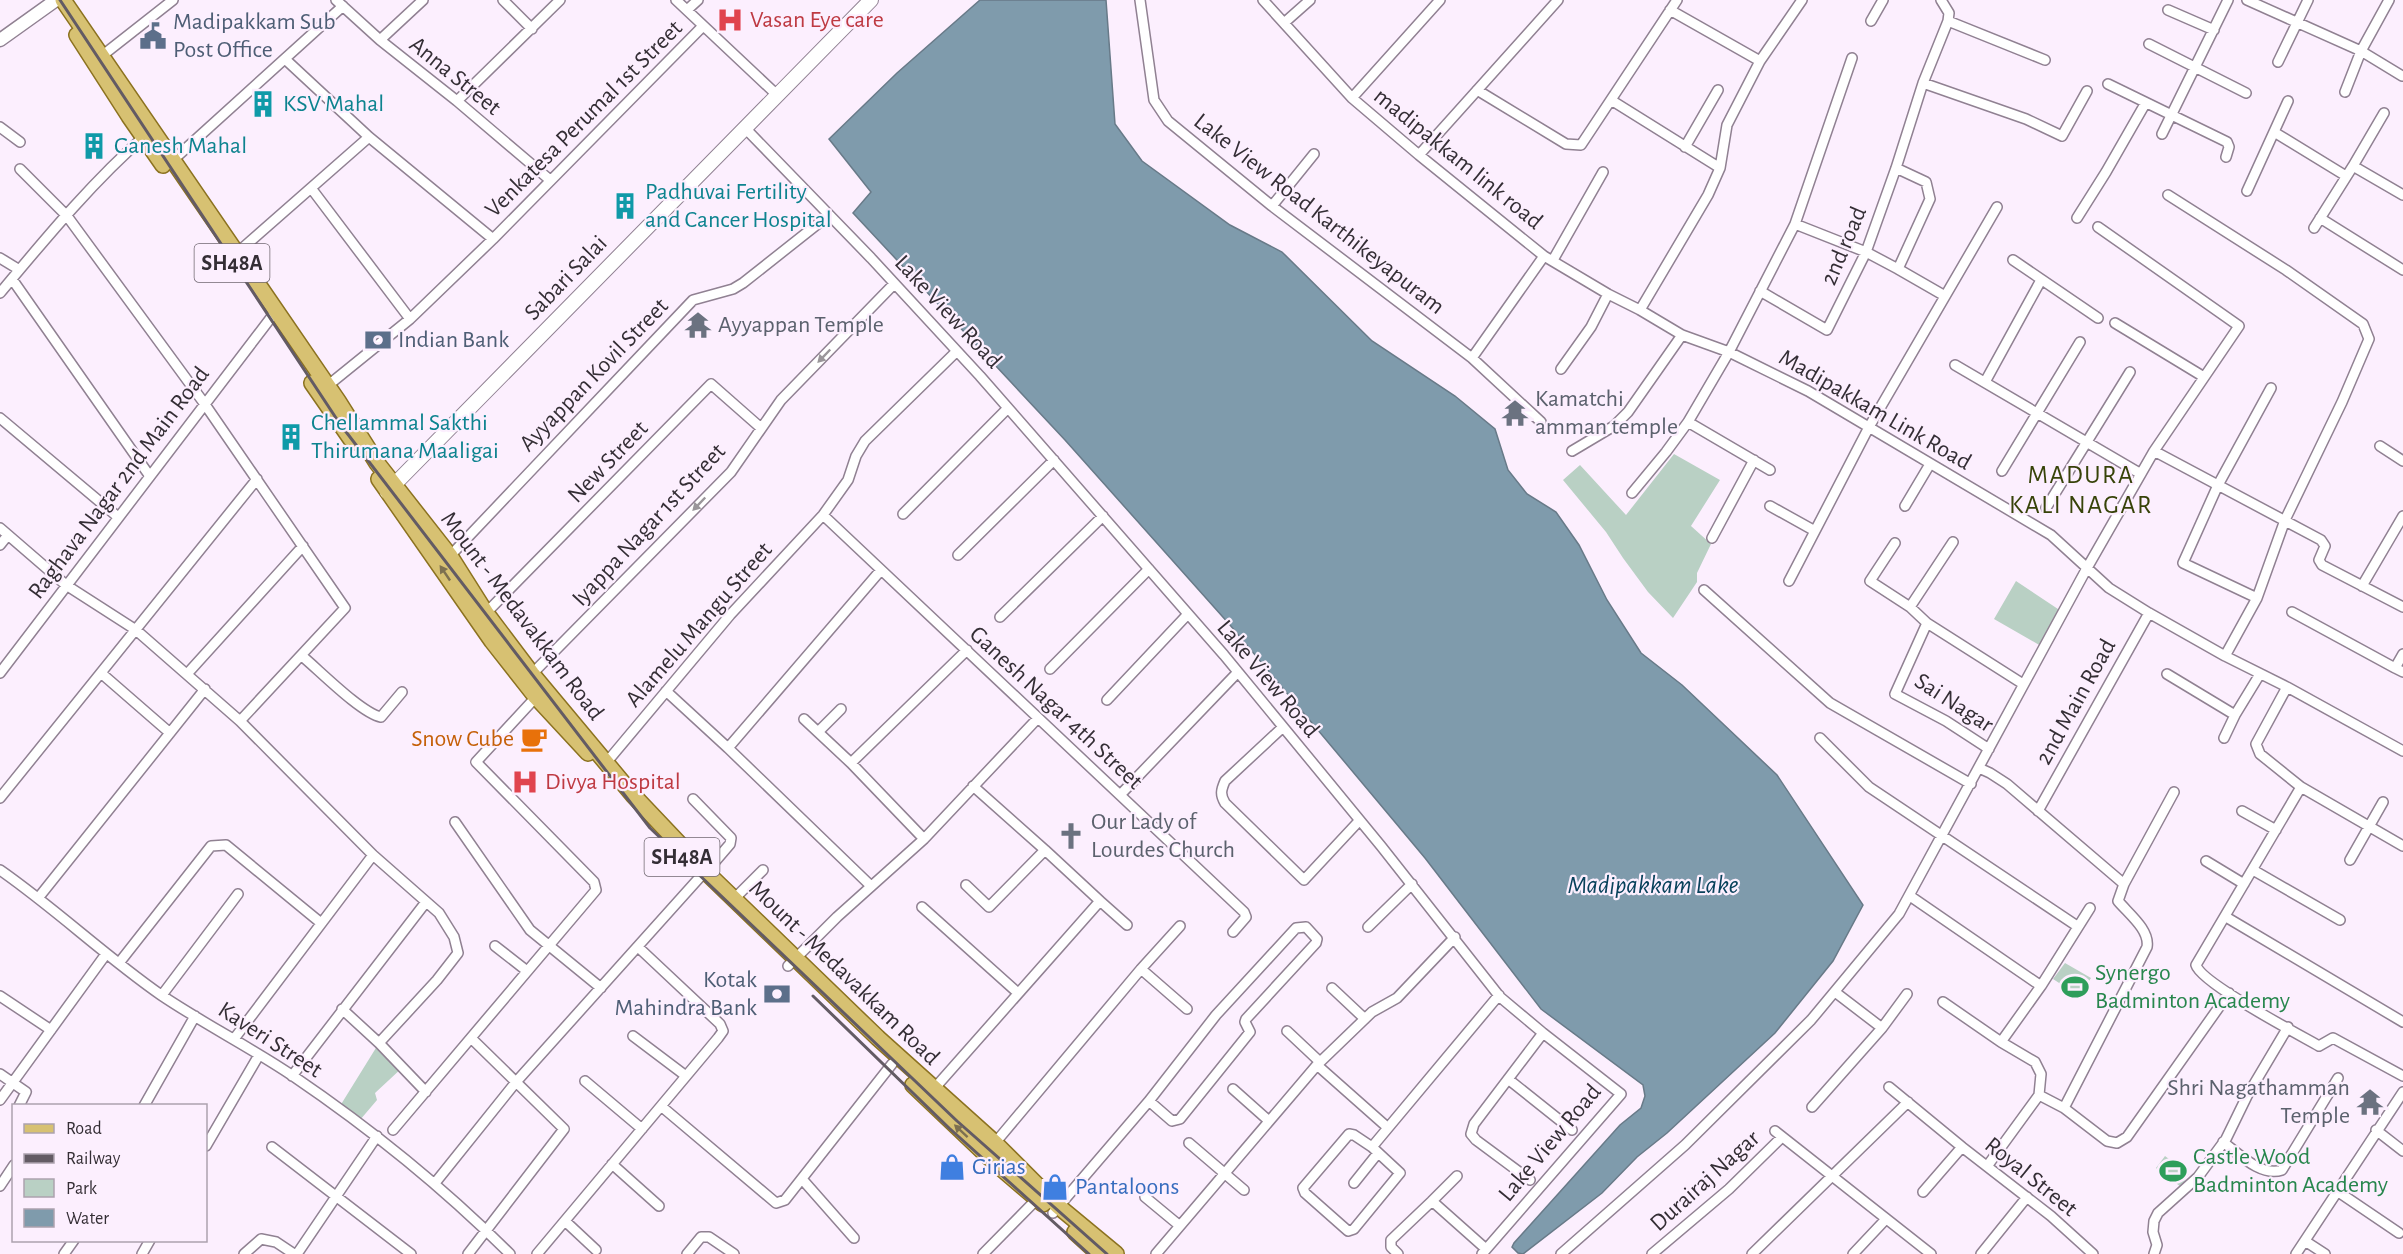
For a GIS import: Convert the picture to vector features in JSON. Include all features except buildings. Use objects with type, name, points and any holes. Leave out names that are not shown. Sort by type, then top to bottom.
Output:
[{"type":"main road","name":"Mount - Medavakkam Road","points":[[55,0],[272,314],[492,641],[606,763],[703,874],[734,899],[792,962],[994,1143],[1099,1254]]},
{"type":"main road","name":"Mount - Medavakkam Road","points":[[63,0],[103,55],[148,134],[172,161],[237,253],[272,314],[326,387],[377,463],[391,489],[450,556],[528,678],[536,697],[703,874],[892,1064],[995,1163],[1037,1199],[1056,1210],[1116,1254]]},
{"type":"main road","name":"Sabari Salai","points":[[391,489],[776,94],[871,0]]},
{"type":"street","points":[[0,40],[55,0]]},
{"type":"street","points":[[103,55],[173,0]]},
{"type":"street","points":[[380,40],[423,0]]},
{"type":"street","points":[[503,0],[532,29]]},
{"type":"street","points":[[457,101],[560,0]]},
{"type":"street","points":[[676,0],[776,94]]},
{"type":"street","points":[[687,10],[698,0]]},
{"type":"street","name":"Lake View Road Karthikeyapuram","points":[[1140,0],[1154,100],[1168,121],[1272,206],[1472,358],[1541,422]]},
{"type":"street","name":"madipakkam link road","points":[[1263,0],[1352,98],[1419,155],[1549,258],[1472,358]]},
{"type":"street","points":[[1284,23],[1310,0]]},
{"type":"street","points":[[1352,98],[1440,0]]},
{"type":"street","points":[[1419,155],[1558,0]]},
{"type":"street","points":[[1477,90],[1566,144],[1581,146],[1677,0]]},
{"type":"street","points":[[1640,310],[1708,195],[1720,168],[1727,125],[1760,62],[1801,0]]},
{"type":"street","points":[[1871,21],[1883,0]]},
{"type":"street","points":[[2162,134],[2228,0]]},
{"type":"street","points":[[2247,0],[2361,51],[2403,76]]},
{"type":"street","points":[[2278,62],[2308,0]]},
{"type":"street","points":[[2345,92],[2361,51],[2389,0]]},
{"type":"street","points":[[1944,1],[1949,13],[1948,21],[2045,60]]},
{"type":"street","points":[[172,161],[285,59],[339,3]]},
{"type":"street","name":"Anna Street","points":[[339,3],[380,40],[457,101],[550,180]]},
{"type":"street","points":[[1670,10],[1760,62]]},
{"type":"street","points":[[2168,10],[2214,30]]},
{"type":"street","name":"2nd road","points":[[1760,291],[1827,330],[1866,252],[1923,83],[1948,21]]},
{"type":"street","name":"Venkatesa Perumal 1st Street","points":[[326,387],[410,319],[493,239],[703,26]]},
{"type":"street","points":[[2149,44],[2246,93]]},
{"type":"street","points":[[1632,493],[1688,422],[1728,352],[1795,224],[1852,58]]},
{"type":"street","points":[[285,59],[369,137],[493,239]]},
{"type":"street","points":[[1923,83],[2026,119],[2062,135],[2087,90]]},
{"type":"street","points":[[2108,84],[2227,142],[2229,147],[2226,157]]},
{"type":"street","points":[[1685,147],[1718,90]]},
{"type":"street","points":[[1611,100],[1720,168]]},
{"type":"street","points":[[2247,191],[2288,101]]},
{"type":"street","points":[[2077,218],[2145,104]]},
{"type":"street","points":[[2314,228],[2384,113]]},
{"type":"street","points":[[0,127],[20,142]]},
{"type":"street","name":"Lake View Road","points":[[744,127],[894,284],[1103,516],[1283,726],[1455,937],[1498,995],[1621,1094],[1483,1253]]},
{"type":"street","points":[[2274,132],[2346,176]]},
{"type":"street","points":[[0,293],[18,269],[67,216],[148,134]]},
{"type":"street","points":[[237,253],[369,137]]},
{"type":"street","points":[[1272,206],[1314,154]]},
{"type":"street","points":[[2353,166],[2403,195]]},
{"type":"street","points":[[1896,168],[1926,182],[1930,199],[1898,269]]},
{"type":"street","points":[[20,169],[67,216],[204,403],[345,608],[240,721]]},
{"type":"street","points":[[1549,258],[1603,172]]},
{"type":"street","points":[[311,188],[410,319]]},
{"type":"street","points":[[2168,195],[2286,270],[2366,328],[2369,339],[2342,402],[2285,520],[2257,598],[2225,656]]},
{"type":"street","points":[[1789,580],[1869,427],[1997,207]]},
{"type":"street","name":"Ayyappan Kovil Street","points":[[450,556],[693,300],[733,289],[743,283],[829,215]]},
{"type":"street","points":[[2320,218],[2403,270]]},
{"type":"street","points":[[1795,224],[1866,252],[1945,296]]},
{"type":"street","points":[[1563,1254],[1685,1144],[1810,1020],[1899,914],[2023,684],[2154,451],[2239,326],[2098,227]]},
{"type":"street","points":[[0,258],[18,269]]},
{"type":"street","name":"Madipakkam Link Road","points":[[1549,258],[1682,335],[1728,352],[1808,391],[2051,535],[2109,588],[2149,613],[2403,751]]},
{"type":"street","points":[[2013,260],[2098,318]]},
{"type":"street","points":[[12,279],[149,475]]},
{"type":"street","points":[[1985,382],[2041,280]]},
{"type":"street","name":"Iyappa Nagar 1st Street","points":[[528,678],[730,472],[781,400],[894,284]]},
{"type":"street","points":[[1561,369],[1591,327],[1608,294]]},
{"type":"street","name":"Raghava Nagar 2nd Main Road","points":[[0,673],[272,314]]},
{"type":"street","points":[[2115,323],[2204,377]]},
{"type":"street","points":[[1572,451],[1614,426],[1628,412],[1682,335]]},
{"type":"street","points":[[2002,471],[2080,342]]},
{"type":"street","name":"Alamelu Mangu Street","points":[[606,763],[730,615],[823,515],[848,480],[856,456],[866,441],[956,352]]},
{"type":"street","points":[[1955,365],[2141,474]]},
{"type":"street","points":[[2046,508],[2130,372]]},
{"type":"street","name":"New Street","points":[[486,613],[711,384],[761,428]]},
{"type":"street","points":[[2257,598],[2183,562],[2218,485],[2271,387]]},
{"type":"street","points":[[903,514],[1008,408]]},
{"type":"street","points":[[0,417],[117,517]]},
{"type":"street","points":[[1688,422],[1770,470]]},
{"type":"street","points":[[2380,446],[2403,461]]},
{"type":"street","points":[[2154,451],[2321,540],[2325,546],[2319,560],[2322,565],[2403,607]]},
{"type":"street","points":[[958,555],[1054,460]]},
{"type":"street","points":[[1712,538],[1754,460]]},
{"type":"street","points":[[1905,506],[1930,464]]},
{"type":"street","points":[[0,798],[257,479]]},
{"type":"street","points":[[1770,506],[1815,531]]},
{"type":"street","name":"Ganesh Nagar 4th Street","points":[[823,515],[1244,912],[1246,917],[1233,932]]},
{"type":"street","points":[[1000,617],[1103,516]]},
{"type":"street","points":[[2362,586],[2403,516]]},
{"type":"street","points":[[0,528],[66,585],[135,630],[205,689],[240,721],[373,855],[439,913],[454,937],[458,953],[437,980],[379,1043]]},
{"type":"street","points":[[0,545],[8,535]]},
{"type":"street","points":[[1910,607],[1953,542]]},
{"type":"street","points":[[1895,543],[1870,581],[1910,607],[1927,623],[2023,684]]},
{"type":"street","points":[[187,674],[303,546]]},
{"type":"street","points":[[1050,669],[1149,569]]},
{"type":"street","points":[[728,748],[881,570]]},
{"type":"street","points":[[1704,590],[1830,703],[1971,784]]},
{"type":"street","points":[[2292,612],[2399,670],[2403,654]]},
{"type":"street","name":"2nd Main Road","points":[[2038,811],[2149,613]]},
{"type":"street","points":[[1107,700],[1188,614]]},
{"type":"street","name":"Sai Nagar","points":[[1927,623],[1896,694],[1946,721],[1989,749]]},
{"type":"street","points":[[851,763],[967,650]]},
{"type":"street","points":[[302,656],[376,716],[381,717],[402,692]]},
{"type":"street","points":[[1120,795],[1238,672]]},
{"type":"street","points":[[101,673],[170,733]]},
{"type":"street","points":[[2167,674],[2235,715]]},
{"type":"street","points":[[2224,738],[2260,674]]},
{"type":"street","points":[[2288,687],[2256,744],[2260,754],[2301,787],[2403,846]]},
{"type":"street","points":[[39,897],[205,689]]},
{"type":"street","points":[[666,691],[871,886]]},
{"type":"street","points":[[393,1130],[596,890],[594,882],[476,762],[536,697]]},
{"type":"street","points":[[818,732],[841,708]]},
{"type":"street","points":[[792,962],[924,838],[1038,718]]},
{"type":"street","points":[[804,719],[851,763],[924,838]]},
{"type":"street","points":[[1283,726],[1225,781],[1221,789],[1221,796],[1225,803],[1304,880],[1359,821]]},
{"type":"street","points":[[1820,738],[1869,787],[2077,927]]},
{"type":"street","points":[[1979,768],[1998,777],[2124,884]]},
{"type":"street","points":[[973,786],[1128,925]]},
{"type":"street","points":[[2301,787],[2196,965],[2201,975],[2319,1046],[2332,1038],[2403,1076]]},
{"type":"street","points":[[2064,1108],[2147,947],[2148,939],[2144,931],[2118,901],[2124,884],[2174,792]]},
{"type":"street","points":[[435,1183],[516,1082],[730,844],[731,838],[693,799]]},
{"type":"street","points":[[2350,860],[2383,802]]},
{"type":"street","points":[[2242,811],[2276,830]]},
{"type":"street","points":[[455,822],[530,930],[601,988]]},
{"type":"street","points":[[119,963],[211,846],[226,845],[321,923]]},
{"type":"street","points":[[966,885],[989,907],[1045,850]]},
{"type":"street","points":[[234,1039],[373,855]]},
{"type":"street","points":[[2206,861],[2244,884]]},
{"type":"street","name":"Kaveri Street","points":[[0,870],[39,897],[106,954],[162,995],[292,1076],[377,1136],[435,1183],[510,1254]]},
{"type":"street","points":[[734,899],[763,870]]},
{"type":"street","points":[[2253,870],[2340,920]]},
{"type":"street","points":[[1368,927],[1412,884]]},
{"type":"street","points":[[162,995],[238,894]]},
{"type":"street","points":[[1910,896],[2041,986]]},
{"type":"street","points":[[933,1090],[1100,901]]},
{"type":"street","points":[[292,1076],[426,902]]},
{"type":"street","points":[[922,908],[1018,993]]},
{"type":"street","points":[[2001,1042],[2041,986],[2090,908]]},
{"type":"street","points":[[2226,917],[2403,1022]]},
{"type":"street","points":[[994,1143],[1180,926]]},
{"type":"street","points":[[1056,1210],[1149,1101],[1224,1006],[1296,928],[1306,927],[1317,939],[1316,943],[1246,1018],[1245,1022],[1250,1032],[1180,1119],[1172,1121],[1149,1101]]},
{"type":"street","points":[[1156,1254],[1319,1063],[1365,1019],[1404,992],[1455,937]]},
{"type":"street","points":[[495,946],[527,972]]},
{"type":"street","points":[[537,1254],[723,1031],[720,1024],[638,947]]},
{"type":"street","points":[[0,1100],[106,954]]},
{"type":"street","points":[[1141,969],[1187,1009]]},
{"type":"street","points":[[1332,988],[1365,1019]]},
{"type":"street","points":[[1834,992],[1882,1028]]},
{"type":"street","points":[[2039,1095],[2064,1108],[2107,1141],[2117,1143],[2127,1137],[2229,993]]},
{"type":"street","points":[[1812,1107],[1882,1028],[1907,994]]},
{"type":"street","points":[[1354,1183],[1387,1127],[1498,995]]},
{"type":"street","points":[[0,996],[51,1030]]},
{"type":"street","points":[[1943,1002],[2001,1042],[2035,1062],[2042,1074],[2039,1095],[1988,1166]]},
{"type":"street","points":[[342,1010],[379,1043],[426,1092]]},
{"type":"street","points":[[145,1104],[195,1016]]},
{"type":"street","points":[[2154,1254],[2157,1245],[2153,1232],[2154,1221],[2158,1213],[2198,1177],[2223,1142],[2247,1096],[2288,1028]]},
{"type":"street","points":[[1287,1031],[1387,1127]]},
{"type":"street","points":[[1530,1180],[1471,1134],[1474,1124],[1543,1033]]},
{"type":"street","points":[[633,1036],[686,1076]]},
{"type":"street","points":[[468,1254],[564,1129],[471,1038]]},
{"type":"street","points":[[207,1144],[259,1055]]},
{"type":"street","points":[[661,1106],[776,1203],[785,1200],[892,1064]]},
{"type":"street","points":[[0,1074],[26,1092],[21,1104]]},
{"type":"street","points":[[2223,1142],[2264,1171],[2273,1173],[2282,1170],[2338,1078]]},
{"type":"street","points":[[1508,1079],[1572,1130]]},
{"type":"street","points":[[585,1081],[642,1129]]},
{"type":"street","points":[[1889,1087],[1962,1147]]},
{"type":"street","points":[[1233,1089],[1269,1121]]},
{"type":"street","points":[[2296,1254],[2403,1092]]},
{"type":"street","points":[[1752,1254],[1908,1102]]},
{"type":"street","points":[[2376,1130],[2403,1151]]},
{"type":"street","points":[[1349,1134],[1375,1150],[1400,1173],[1354,1229],[1348,1231],[1305,1193],[1305,1184],[1349,1134]]},
{"type":"street","name":"Durairaj Nagar","points":[[1652,1254],[1729,1189],[1779,1134],[1831,1176]]},
{"type":"street","points":[[244,1254],[261,1239],[276,1242],[295,1254],[377,1136]]},
{"type":"street","points":[[1189,1143],[1244,1190]]},
{"type":"street","points":[[272,1147],[411,1254]]},
{"type":"street","name":"Royal Street","points":[[1923,1192],[1962,1147],[2027,1197],[2093,1254]]},
{"type":"street","points":[[612,1164],[659,1206]]},
{"type":"street","points":[[0,1186],[12,1168]]},
{"type":"street","points":[[1398,1254],[1391,1247],[1391,1240],[1457,1176]]},
{"type":"street","points":[[1831,1176],[1931,1254]]},
{"type":"street","points":[[802,1179],[854,1238]]},
{"type":"street","points":[[2337,1191],[2399,1233]]},
{"type":"street","points":[[1146,1197],[1180,1226]]},
{"type":"street","points":[[1981,1254],[2027,1197]]},
{"type":"street","points":[[983,1254],[1037,1199]]},
{"type":"street","points":[[1432,1201],[1483,1253]]},
{"type":"street","points":[[1853,1254],[1886,1219]]},
{"type":"street","points":[[565,1221],[596,1250]]},
{"type":"street","points":[[687,1254],[701,1237],[709,1237],[734,1254]]},
{"type":"street","points":[[2305,1241],[2325,1254]]},
{"type":"green space","points":[[1674,454],[1720,480],[1691,526],[1711,544],[1697,573],[1697,582],[1673,618],[1648,592],[1606,532],[1563,480],[1580,465],[1626,515]]},
{"type":"green space","points":[[2016,581],[2061,611],[2041,646],[1994,619]]},
{"type":"green space","name":"Synergo Badminton Academy","points":[[2065,963],[2091,978],[2079,996],[2053,979]]},
{"type":"green space","points":[[379,1043],[403,1067],[375,1093],[377,1100],[360,1120],[340,1106]]},
{"type":"green space","name":"Castle Wood Badminton Academy","points":[[2165,1156],[2189,1174],[2181,1187],[2156,1168]]},
{"type":"water","name":"Madipakkam Lake","points":[[980,0],[1106,0],[1115,124],[1142,161],[1230,225],[1282,252],[1372,341],[1455,396],[1495,429],[1508,470],[1527,494],[1556,512],[1579,545],[1607,600],[1641,653],[1682,685],[1777,775],[1863,905],[1833,961],[1775,1033],[1667,1133],[1637,1157],[1602,1193],[1523,1254],[1518,1253],[1512,1247],[1514,1243],[1620,1125],[1641,1108],[1645,1096],[1643,1085],[1541,1009],[1425,858],[1230,625],[1065,440],[853,213],[871,192],[829,139],[897,73]]},
{"type":"railway","points":[[60,0],[340,424],[650,828],[957,1121],[1107,1254]]},
{"type":"railway","points":[[813,996],[949,1128],[1089,1254]]},
{"type":"place","name":"Vasan Eye care","points":[[730,20]]},
{"type":"place","name":"Madipakkam Sub Post Office","points":[[153,36]]},
{"type":"place","name":"KSV Mahal","points":[[263,104]]},
{"type":"place","name":"Ganesh Mahal","points":[[94,146]]},
{"type":"place","name":"Padhuvai Fertility and Cancer Hospital","points":[[625,206]]},
{"type":"place","name":"Ayyappan Temple","points":[[698,325]]},
{"type":"place","name":"Indian Bank","points":[[378,340]]},
{"type":"place","name":"Kamatchi amman temple","points":[[1515,413]]},
{"type":"place","name":"Chellammal Sakthi Thirumana Maaligai","points":[[291,437]]},
{"type":"place","name":"Snow Cube","points":[[534,739]]},
{"type":"place","name":"Divya Hospital","points":[[525,782]]},
{"type":"place","name":"Our Lady of Lourdes Church","points":[[1071,836]]},
{"type":"place","name":"Synergo Badminton Academy","points":[[2075,987]]},
{"type":"place","name":"Kotak Mahindra Bank","points":[[777,994]]},
{"type":"place","name":"Shri Nagathamman Temple","points":[[2370,1102]]},
{"type":"place","name":"Girias","points":[[952,1167]]},
{"type":"place","name":"Castle Wood Badminton Academy","points":[[2173,1171]]},
{"type":"place","name":"Pantaloons","points":[[1055,1187]]},
{"type":"district","name":"MADURA KALI NAGAR","points":[[2081,490]]}]
